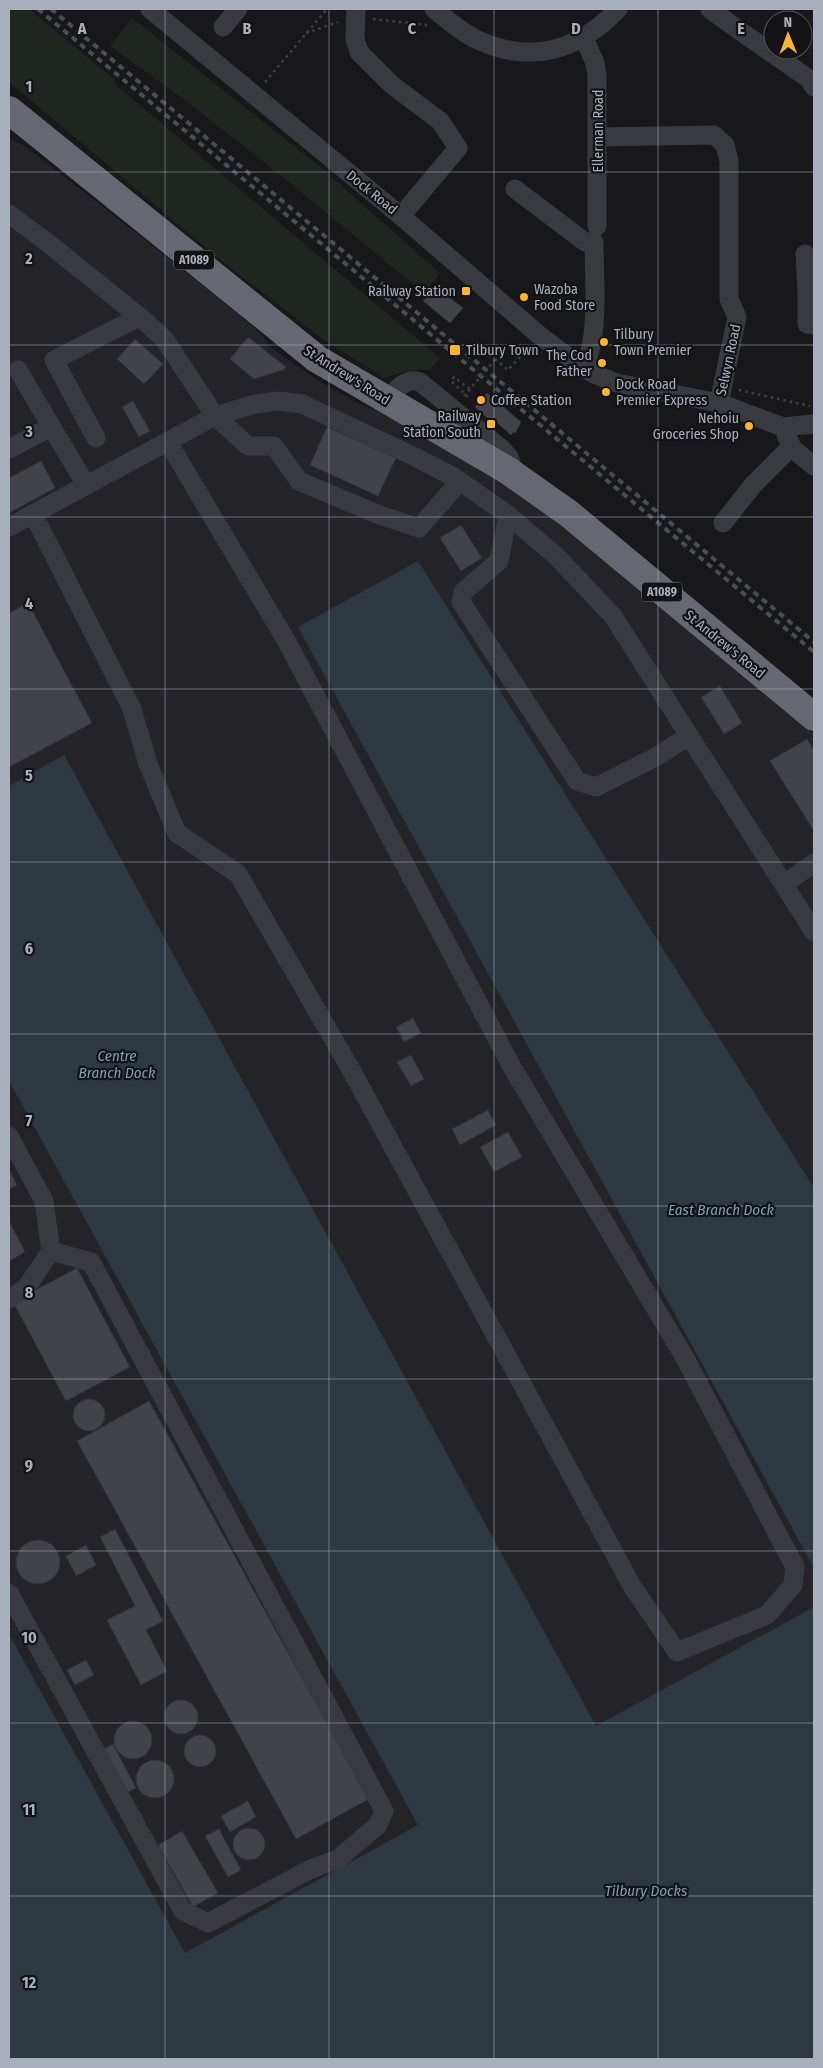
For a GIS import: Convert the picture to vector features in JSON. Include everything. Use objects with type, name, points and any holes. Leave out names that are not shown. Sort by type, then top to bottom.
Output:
[{"type":"highway","name":"St Andrew's Road","points":[[9,110],[317,359],[507,470],[568,513],[814,717]]},
{"type":"street","name":"Dock Road","points":[[150,9],[401,216],[539,335],[589,371],[617,383],[719,403],[782,427]]},
{"type":"street","points":[[223,27],[238,9]]},
{"type":"street","points":[[434,9],[459,29],[478,40],[500,48],[524,52],[553,51],[584,38],[604,24],[618,9]]},
{"type":"street","points":[[710,9],[810,79],[814,87]]},
{"type":"street","points":[[355,13],[355,39],[359,52],[392,85],[440,121],[458,148],[401,216]]},
{"type":"street","name":"Ellerman Road","points":[[584,38],[595,62],[597,76],[598,137],[594,340],[588,360],[589,371]]},
{"type":"street","name":"Selwyn Road","points":[[598,137],[714,135],[725,145],[729,161],[729,299],[737,317],[719,403]]},
{"type":"street","points":[[515,188],[585,242],[596,234]]},
{"type":"street","points":[[9,214],[48,243],[165,340],[215,416],[248,446],[274,446],[299,481],[377,514],[419,528],[460,481]]},
{"type":"street","points":[[805,254],[810,288],[807,324],[814,325]]},
{"type":"street","points":[[96,438],[54,360],[139,317]]},
{"type":"street","points":[[18,370],[86,485]]},
{"type":"street","points":[[9,528],[215,416],[255,404],[289,401],[302,404],[413,456],[460,481],[508,515],[556,556],[613,616],[814,932]]},
{"type":"street","points":[[814,424],[782,427],[791,446],[814,466]]},
{"type":"street","points":[[9,449],[51,427]]},
{"type":"street","points":[[33,514],[132,709],[148,764],[177,833],[238,874],[349,1066],[632,1586],[677,1652],[767,1615],[793,1585],[794,1566],[685,1358],[512,1067],[287,642],[168,442]]},
{"type":"street","points":[[723,522],[753,485],[791,446]]},
{"type":"street","points":[[508,515],[499,561],[463,592],[461,602],[577,781],[596,787],[654,758],[689,736]]},
{"type":"street","points":[[784,884],[814,863]]},
{"type":"street","points":[[9,1136],[44,1201],[52,1251],[26,1288],[9,1299]]},
{"type":"street","points":[[9,1593],[183,1911],[208,1922],[311,1869],[338,1859],[378,1825],[384,1811],[91,1262],[52,1251]]},
{"type":"path","points":[[265,82],[327,9]]},
{"type":"path","points":[[306,33],[355,13],[459,29]]},
{"type":"path","points":[[496,360],[508,370],[524,352]]},
{"type":"path","points":[[470,390],[454,377],[451,382],[466,396],[500,354]]},
{"type":"path","points":[[731,388],[814,407]]},
{"type":"shaded area","points":[[9,9],[29,9],[114,79],[116,85],[440,358],[430,370],[408,371],[385,378],[328,343],[223,262],[9,82]]},
{"type":"shaded area","points":[[132,18],[318,165],[440,273],[424,293],[230,135],[110,46]]},
{"type":"shaded area","points":[[9,139],[25,146],[223,301],[262,335],[269,346],[314,378],[361,405],[390,415],[503,482],[551,516],[814,734],[814,2059],[9,2059]]},
{"type":"water","name":"East Branch Dock","points":[[418,561],[814,1188],[814,1568],[298,627]]},
{"type":"water","points":[[64,755],[596,1726],[814,1607],[814,2059],[9,2059],[9,1634],[185,1953],[418,1825],[9,1081],[9,786]]},
{"type":"building","name":"Tilbury Town","points":[[435,286],[463,308],[450,323],[423,301]]},
{"type":"building","points":[[248,337],[286,367],[283,370],[254,379],[230,359]]},
{"type":"building","points":[[135,339],[163,364],[144,384],[117,359]]},
{"type":"building","name":"Tilbury Town","points":[[487,393],[521,422],[515,433],[513,432],[511,435],[493,419],[491,421],[475,407],[479,403],[476,401],[482,394],[484,396]]},
{"type":"building","points":[[133,401],[150,431],[139,437],[122,407]]},
{"type":"building","points":[[327,427],[396,458],[378,496],[310,465]]},
{"type":"building","points":[[41,461],[55,488],[9,513],[9,478]]},
{"type":"building","points":[[461,525],[482,558],[461,571],[440,538]]},
{"type":"building","points":[[28,603],[92,723],[9,767],[9,613]]},
{"type":"building","points":[[720,686],[742,723],[724,734],[701,697]]},
{"type":"building","points":[[807,739],[814,751],[814,831],[770,761]]},
{"type":"building","points":[[413,1018],[421,1033],[404,1042],[396,1027]]},
{"type":"building","points":[[411,1055],[424,1079],[411,1086],[397,1062]]},
{"type":"building","points":[[488,1110],[496,1125],[460,1145],[452,1129]]},
{"type":"building","points":[[508,1132],[522,1157],[494,1172],[480,1147]]},
{"type":"building","points":[[9,1169],[17,1185],[9,1189]]},
{"type":"building","points":[[9,1221],[25,1252],[9,1261]]},
{"type":"building","points":[[77,1268],[130,1367],[66,1401],[13,1302]]},
{"type":"building","points":[[89,1399],[100,1404],[105,1415],[100,1426],[89,1431],[78,1426],[73,1415],[78,1404]]},
{"type":"building","points":[[149,1401],[369,1799],[296,1839],[77,1441]]},
{"type":"building","points":[[115,1529],[163,1621],[146,1630],[167,1671],[141,1685],[107,1620],[135,1606],[100,1537]]},
{"type":"building","points":[[38,1540],[50,1544],[56,1550],[60,1562],[56,1574],[50,1580],[38,1584],[26,1580],[20,1574],[16,1562],[20,1550],[26,1544]]},
{"type":"building","points":[[86,1545],[96,1565],[76,1576],[66,1556]]},
{"type":"building","points":[[86,1660],[94,1675],[75,1685],[67,1670]]},
{"type":"building","points":[[181,1700],[188,1701],[193,1705],[197,1710],[197,1724],[193,1729],[188,1733],[181,1734],[174,1733],[169,1729],[165,1724],[164,1717],[165,1710],[169,1705],[174,1701]]},
{"type":"building","points":[[133,1721],[147,1726],[152,1740],[147,1754],[133,1759],[119,1754],[114,1740],[119,1726]]},
{"type":"building","points":[[200,1735],[212,1739],[216,1751],[212,1763],[200,1767],[188,1763],[184,1751],[188,1739]]},
{"type":"building","points":[[113,1744],[136,1788],[122,1795],[99,1752]]},
{"type":"building","points":[[155,1760],[162,1761],[168,1766],[173,1772],[173,1786],[168,1792],[162,1797],[155,1798],[148,1797],[142,1792],[137,1786],[136,1779],[137,1772],[142,1766],[148,1761]]},
{"type":"building","points":[[248,1801],[256,1817],[230,1832],[221,1816]]},
{"type":"building","points":[[249,1828],[255,1829],[260,1833],[264,1838],[264,1850],[260,1855],[255,1859],[249,1860],[243,1859],[238,1855],[234,1850],[233,1844],[234,1838],[238,1833],[243,1829]]},
{"type":"building","points":[[219,1829],[241,1870],[228,1877],[205,1836]]},
{"type":"building","points":[[182,1831],[218,1893],[193,1907],[158,1845]]},
{"type":"railway","points":[[38,9],[814,652]]},
{"type":"railway","points":[[51,9],[814,642]]},
{"type":"place","name":"Railway Station","points":[[466,291]]},
{"type":"place","name":"Wazoba Food Store","points":[[524,297]]},
{"type":"place","name":"Tilbury Town Premier","points":[[604,342]]},
{"type":"place","name":"Tilbury Town","points":[[455,350]]},
{"type":"place","name":"The Cod Father","points":[[602,363]]},
{"type":"place","name":"Dock Road Premier Express","points":[[606,392]]},
{"type":"place","name":"Coffee Station","points":[[481,400]]},
{"type":"place","name":"Railway Station South","points":[[491,424]]},
{"type":"place","name":"Nehoiu Groceries Shop","points":[[749,426]]},
{"type":"water label","name":"Centre Branch Dock","points":[[117,1064]]},
{"type":"water label","name":"Tilbury Docks","points":[[646,1891]]}]
